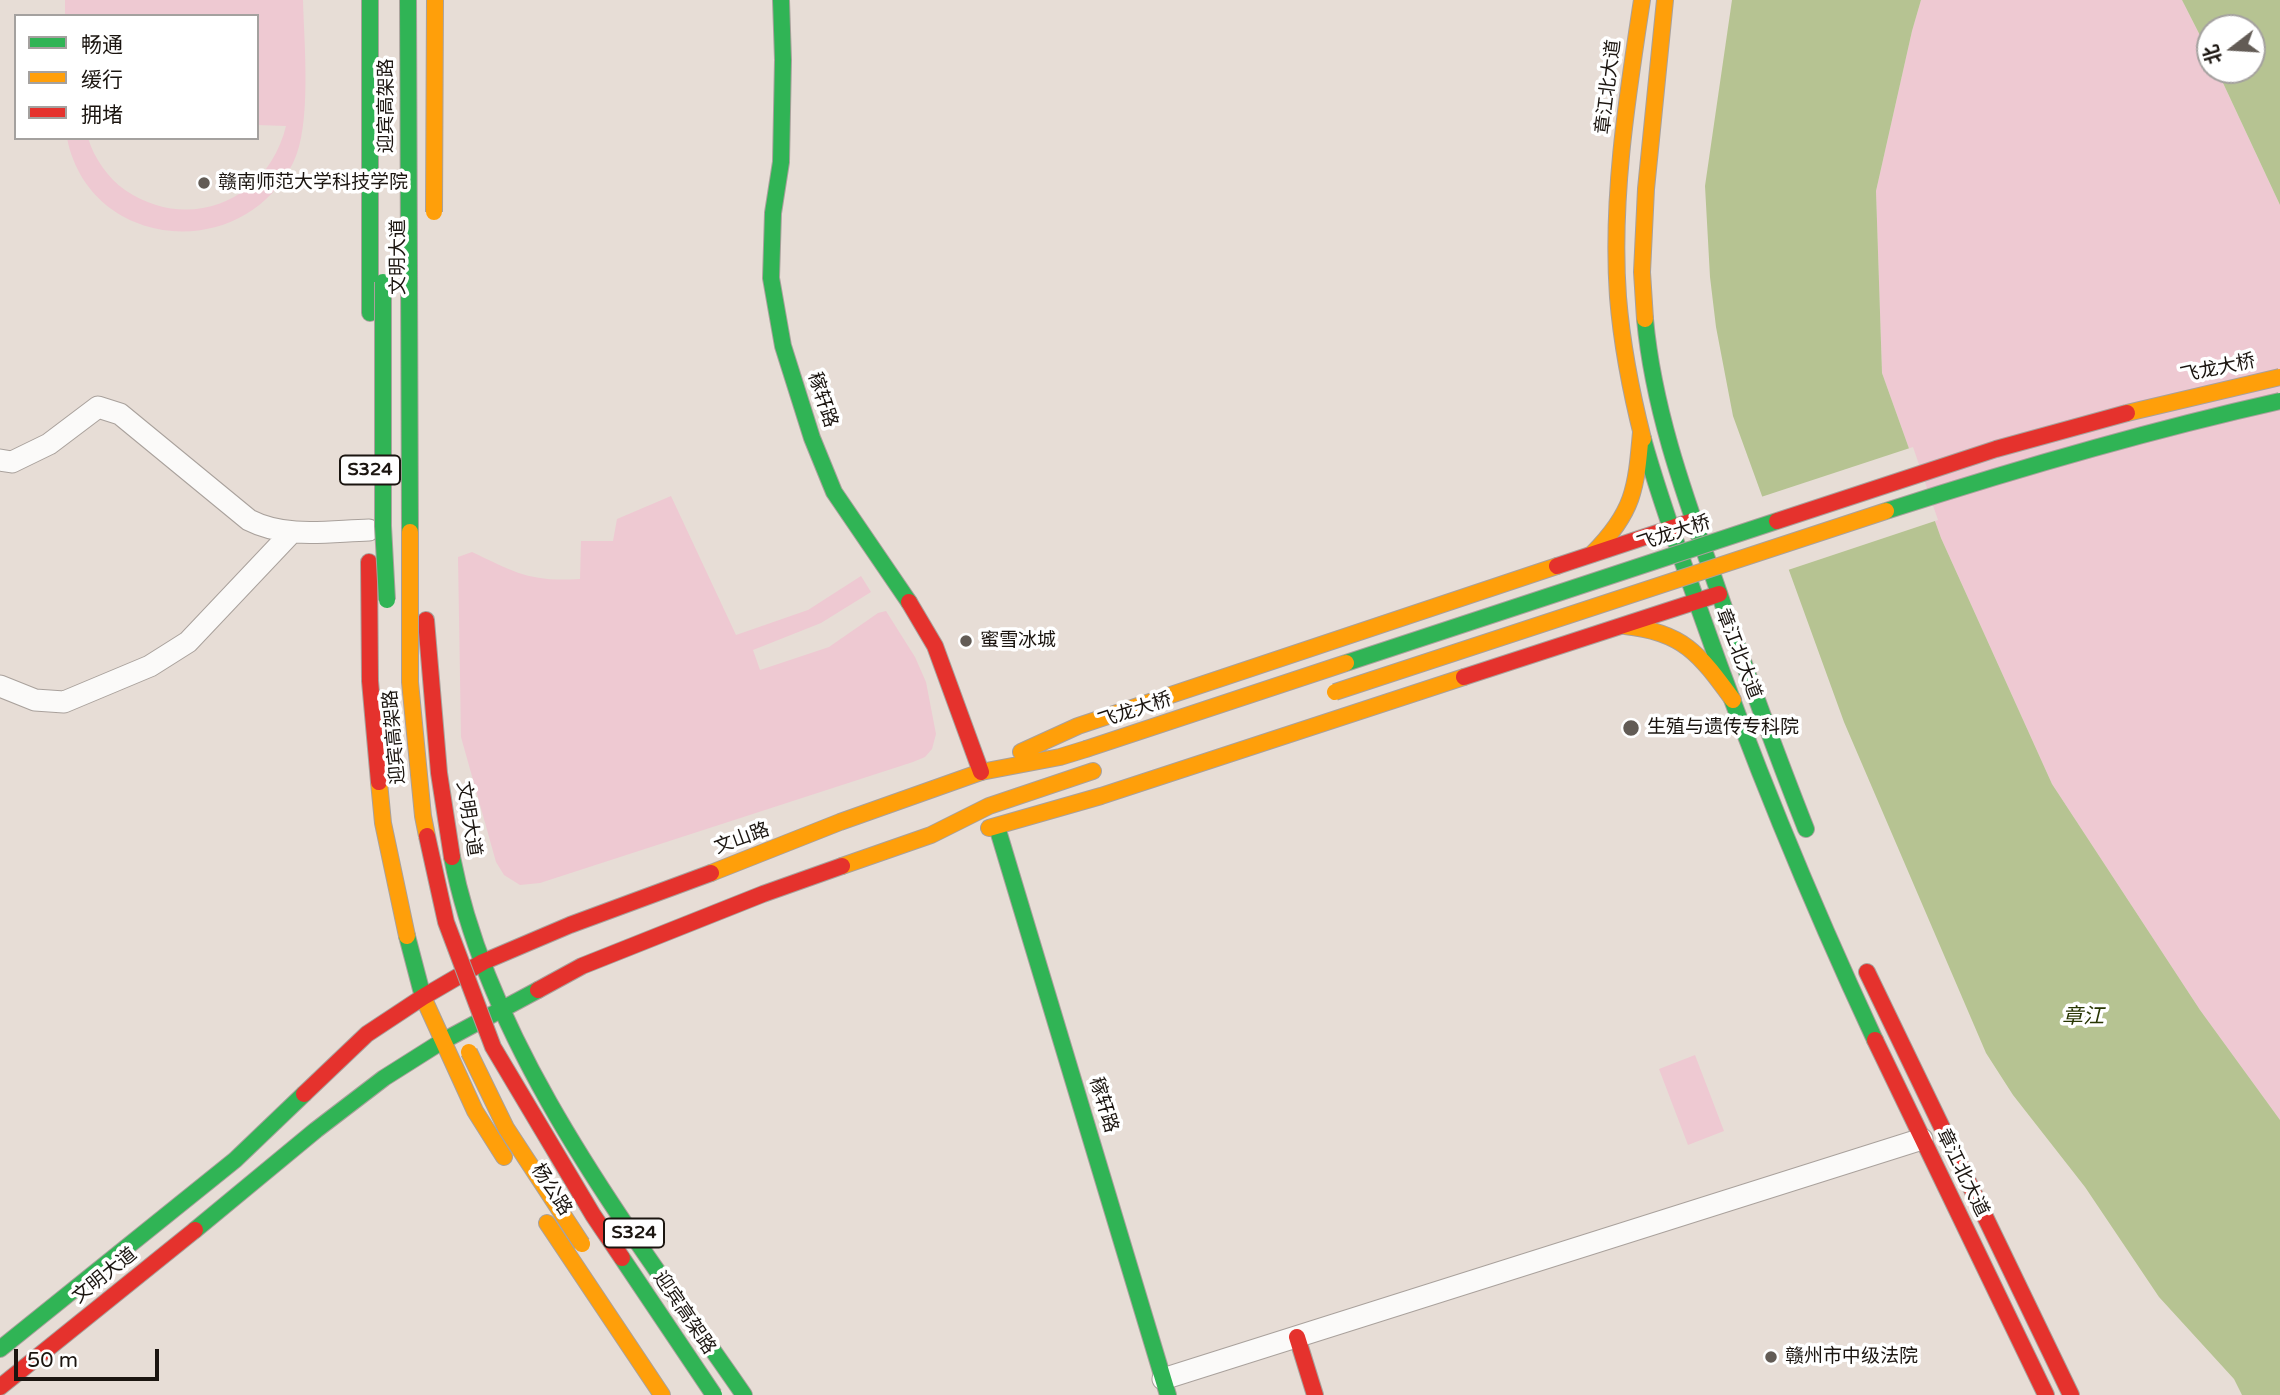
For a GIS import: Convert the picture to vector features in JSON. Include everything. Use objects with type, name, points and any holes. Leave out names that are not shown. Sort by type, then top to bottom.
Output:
[{"type":"main road","name":"文明大道","points":[[0,1349],[235,1160],[367,1034],[423,997],[383,823],[370,681],[370,0]]},
{"type":"main road","name":"迎宾高架路","points":[[384,0],[383,526],[389,619]]},
{"type":"main road","name":"迎宾高架路","points":[[408,0],[410,682],[423,816],[446,922],[493,1047],[593,1215],[714,1395]]},
{"type":"main road","name":"文明大道","points":[[0,1387],[252,1185],[316,1130],[384,1078],[502,1007],[483,962],[453,864],[444,809],[430,676],[419,530],[421,0]]},
{"type":"main road","points":[[434,224],[435,0]]},
{"type":"main road","name":"稼轩路","points":[[781,0],[781,162],[773,213],[771,278],[783,346],[812,438],[834,492],[922,622],[935,646],[981,772]]},
{"type":"main road","name":"章江北大道","points":[[1642,0],[1629,84],[1617,212],[1616,255],[1629,389],[1641,432],[1696,602],[1829,939],[2046,1395]]},
{"type":"main road","name":"章江北大道","points":[[1665,0],[1654,84],[1643,238],[1643,299],[1649,359],[1668,441],[1693,521],[1777,758],[1812,845]]},
{"type":"main road","name":"飞龙大桥","points":[[1086,750],[1996,449],[2171,401],[2280,377]]},
{"type":"main road","points":[[1317,698],[2003,473],[2176,424],[2280,401]]},
{"type":"main road","points":[[1591,556],[1608,539],[1632,504],[1636,489],[1641,432]]},
{"type":"main road","points":[[981,772],[1078,726],[1693,521]]},
{"type":"main road","points":[[410,682],[425,539]]},
{"type":"main road","points":[[931,835],[997,827],[1101,796],[1719,594]]},
{"type":"main road","points":[[1623,626],[1659,630],[1696,650],[1733,700]]},
{"type":"main road","name":"文山路","points":[[423,997],[483,962],[582,920],[769,852],[840,822],[981,772],[1086,750]]},
{"type":"main road","points":[[502,1007],[583,966],[763,894],[931,835],[989,807],[1099,769]]},
{"type":"main road","name":"稼轩路","points":[[997,827],[1166,1387]]},
{"type":"main road","name":"章江北大道","points":[[1860,956],[2071,1395]]},
{"type":"main road","points":[[438,966],[453,1012],[506,1128],[594,1262]]},
{"type":"main road","name":"杨公路","points":[[423,997],[441,1042],[475,1111],[512,1168]]},
{"type":"main road","name":"S324","points":[[502,1007],[551,1105],[615,1205],[744,1395]]},
{"type":"main road","name":"杨公路","points":[[541,1214],[662,1395]]},
{"type":"main road","points":[[1297,1337],[1315,1395]]},
{"type":"street","points":[[0,460],[12,463],[49,444],[98,407],[120,414],[248,520],[266,529],[292,532],[369,530]]},
{"type":"street","points":[[0,685],[36,700],[64,702],[150,666],[188,642],[292,532]]},
{"type":"street","points":[[1166,1387],[1297,1337],[1922,1139]]},
{"type":"shaded area","points":[[65,0],[303,0],[306,84],[303,128],[293,163],[270,196],[239,218],[205,229],[169,231],[135,222],[104,204],[81,175],[68,140],[89,140],[107,174],[125,190],[150,203],[175,209],[200,209],[223,202],[244,190],[262,173],[277,152],[286,126],[259,125],[259,14],[65,14]]},
{"type":"shaded area","points":[[1921,0],[2182,0],[2196,28],[2196,84],[2224,84],[2280,205],[2280,1120],[2200,1010],[2052,784],[1941,538],[1882,373],[1876,191]]},
{"type":"shaded area","points":[[671,496],[736,635],[808,610],[861,576],[871,592],[821,623],[753,650],[760,670],[829,647],[878,613],[886,611],[915,657],[926,682],[936,734],[932,749],[925,757],[913,762],[540,883],[520,885],[504,875],[496,862],[461,737],[458,557],[472,552],[500,566],[535,577],[580,579],[581,541],[613,541],[617,519]]},
{"type":"shaded area","points":[[1695,1055],[1724,1131],[1688,1145],[1659,1069]]},
{"type":"water","name":"章江","points":[[1732,0],[1921,0],[1876,191],[1882,373],[1941,538],[2052,784],[2200,1010],[2280,1120],[2280,1395],[2242,1395],[2234,1379],[2159,1297],[2085,1187],[2013,1095],[1986,1053],[1844,722],[1733,416],[1716,327],[1705,186]]},
{"type":"water","points":[[2182,0],[2280,0],[2280,205],[2224,84],[2266,84],[2266,14],[2196,14],[2196,28]]},
{"type":"pier","points":[[1913,447],[1938,520],[1785,571],[1758,498]]},
{"type":"traffic: fast","points":[[370,0],[370,313]]},
{"type":"traffic: fast","points":[[408,0],[410,532]]},
{"type":"traffic: fast","points":[[781,0],[781,162],[773,213],[771,278],[783,346],[812,438],[834,492],[909,602]]},
{"type":"traffic: fast","points":[[383,282],[383,526],[387,600]]},
{"type":"traffic: fast","points":[[1645,319],[1655,383],[1679,477],[1745,668],[1806,829]]},
{"type":"traffic: fast","points":[[1886,511],[2082,452],[2280,401]]},
{"type":"traffic: fast","points":[[1643,439],[1719,666],[1827,934],[1875,1040]]},
{"type":"traffic: fast","points":[[1346,663],[1777,521]]},
{"type":"traffic: fast","points":[[997,827],[1168,1395]]},
{"type":"traffic: fast","points":[[452,857],[471,930],[498,1001],[532,1071],[613,1206],[744,1395]]},
{"type":"traffic: fast","points":[[407,936],[423,997]]},
{"type":"traffic: fast","points":[[195,1230],[384,1078],[441,1042],[538,990]]},
{"type":"traffic: fast","points":[[0,1349],[235,1160],[304,1094]]},
{"type":"traffic: fast","points":[[622,1258],[714,1395]]},
{"type":"traffic: slow","points":[[434,212],[435,0]]},
{"type":"traffic: slow","points":[[1642,0],[1622,148],[1616,260],[1625,351],[1643,439]]},
{"type":"traffic: slow","points":[[1645,319],[1642,272],[1646,189],[1665,0]]},
{"type":"traffic: slow","points":[[2127,413],[2280,377]]},
{"type":"traffic: slow","points":[[1592,554],[1625,512],[1634,485],[1641,432]]},
{"type":"traffic: slow","points":[[1335,692],[1886,511]]},
{"type":"traffic: slow","points":[[410,532],[410,682],[427,836]]},
{"type":"traffic: slow","points":[[1021,752],[1078,726],[1557,566]]},
{"type":"traffic: slow","points":[[1625,626],[1662,634],[1689,648],[1711,670],[1733,700]]},
{"type":"traffic: slow","points":[[1086,749],[1346,663]]},
{"type":"traffic: slow","points":[[989,828],[1101,796],[1464,677]]},
{"type":"traffic: slow","points":[[711,873],[840,822],[981,772],[1060,757],[1086,749]]},
{"type":"traffic: slow","points":[[842,866],[931,835],[989,806],[1093,771]]},
{"type":"traffic: slow","points":[[379,782],[383,823],[407,936]]},
{"type":"traffic: slow","points":[[423,997],[475,1111],[504,1157]]},
{"type":"traffic: slow","points":[[469,1052],[506,1128],[582,1244]]},
{"type":"traffic: slow","points":[[547,1223],[662,1395]]},
{"type":"traffic: jam","points":[[1777,521],[1996,449],[2127,413]]},
{"type":"traffic: jam","points":[[1557,566],[1693,521]]},
{"type":"traffic: jam","points":[[369,562],[370,681],[379,782]]},
{"type":"traffic: jam","points":[[1464,677],[1719,594]]},
{"type":"traffic: jam","points":[[909,602],[935,646],[981,772]]},
{"type":"traffic: jam","points":[[426,620],[439,773],[452,857]]},
{"type":"traffic: jam","points":[[427,836],[446,922],[493,1047],[593,1215],[622,1258]]},
{"type":"traffic: jam","points":[[538,990],[582,966],[763,894],[842,866]]},
{"type":"traffic: jam","points":[[304,1094],[367,1034],[483,962],[570,925],[711,873]]},
{"type":"traffic: jam","points":[[1867,972],[2071,1395]]},
{"type":"traffic: jam","points":[[1875,1040],[2046,1395]]},
{"type":"traffic: jam","points":[[0,1387],[195,1230]]},
{"type":"traffic: jam","points":[[1297,1337],[1315,1395]]},
{"type":"place","name":"赣南师范大学科技学院","points":[[204,183]]},
{"type":"place","name":"蜜雪冰城","points":[[966,641]]},
{"type":"place","name":"生殖与遗传专科院","points":[[1631,728]]},
{"type":"place","name":"赣州市中级法院","points":[[1771,1357]]}]
